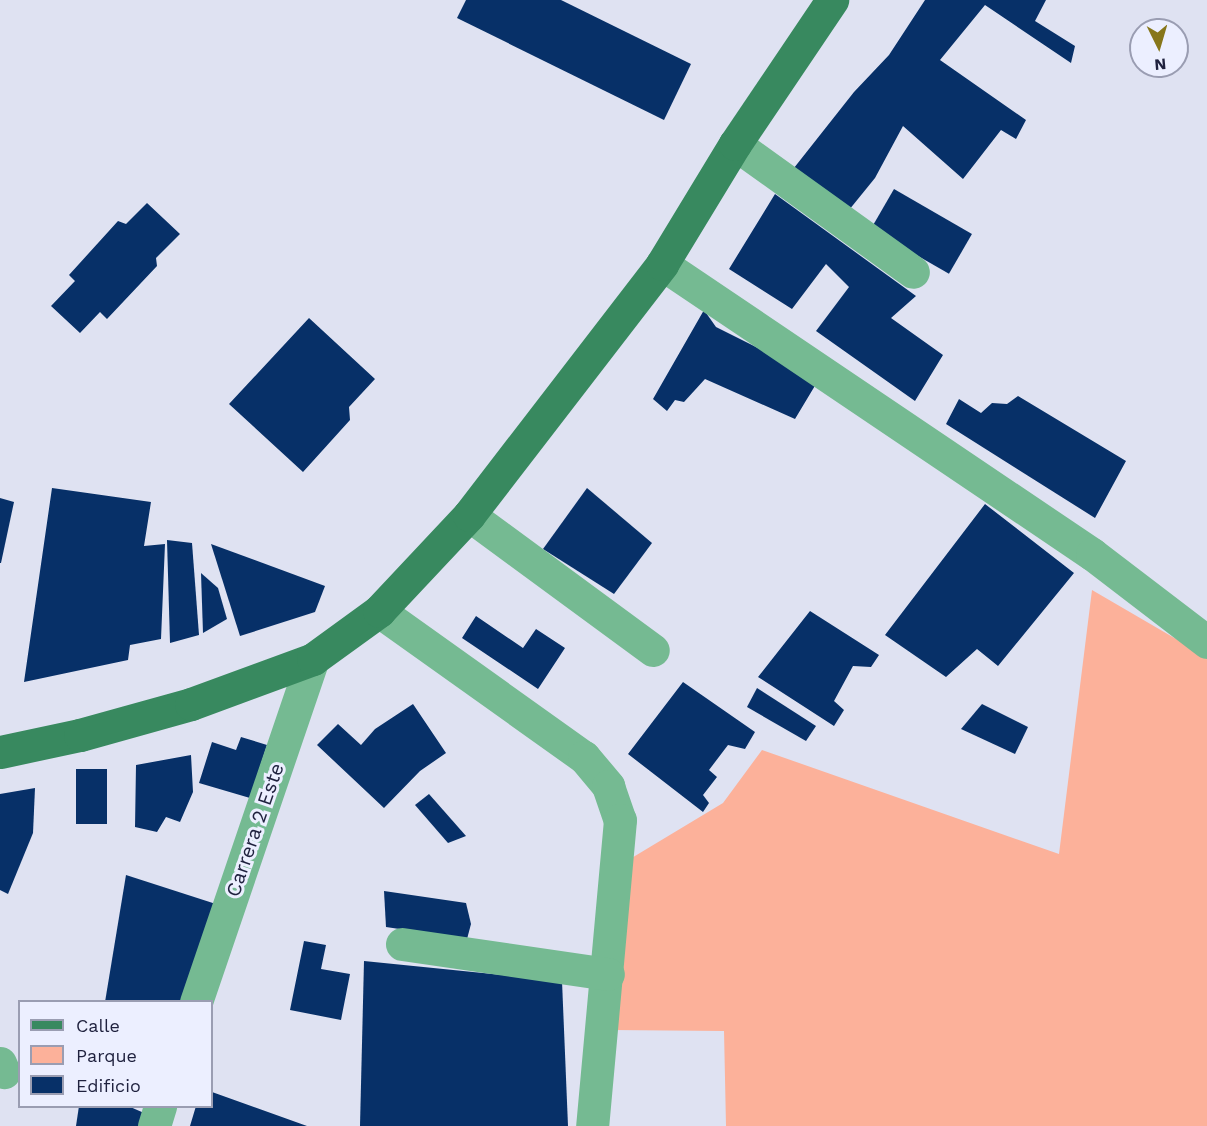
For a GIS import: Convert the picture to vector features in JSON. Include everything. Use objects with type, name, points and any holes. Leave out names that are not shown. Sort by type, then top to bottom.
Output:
[{"type":"main road","points":[[0,752],[80,735],[191,704],[313,659],[379,611],[469,515],[662,264],[735,144],[832,0]]},
{"type":"street","points":[[735,144],[913,272]]},
{"type":"street","points":[[662,264],[1092,554],[1207,642]]},
{"type":"street","points":[[469,515],[653,650]]},
{"type":"street","points":[[379,611],[584,757],[608,786],[620,820],[608,974],[592,1126]]},
{"type":"street","name":"Carrera 2 Este","points":[[197,1000],[313,659]]},
{"type":"street","points":[[402,944],[608,974]]},
{"type":"street","points":[[154,1126],[160,1108]]},
{"type":"green space","points":[[1092,590],[1207,657],[1207,1126],[726,1126],[724,1031],[611,1030],[625,862],[723,803],[762,750],[1059,854]]},
{"type":"building","points":[[466,0],[561,0],[691,64],[664,120],[457,18]]},
{"type":"building","points":[[925,0],[1046,0],[1035,21],[1075,46],[1071,63],[985,5],[940,60],[1026,120],[1016,139],[1001,130],[963,179],[903,126],[875,178],[849,210],[790,173],[854,92],[889,55]]},
{"type":"building","points":[[894,189],[972,234],[949,274],[871,229]]},
{"type":"building","points":[[775,194],[916,296],[891,318],[943,355],[915,401],[816,331],[849,287],[826,264],[792,309],[729,269]]},
{"type":"building","points":[[147,203],[180,234],[156,258],[157,266],[107,319],[100,312],[80,333],[51,306],[75,281],[69,275],[118,221],[126,224]]},
{"type":"building","points":[[704,310],[716,327],[778,358],[816,384],[795,419],[705,379],[684,402],[675,400],[667,411],[653,399]]},
{"type":"building","points":[[309,318],[375,379],[349,407],[350,420],[303,472],[229,404]]},
{"type":"building","points":[[1018,396],[1126,461],[1095,518],[946,424],[959,399],[981,413],[992,403],[1007,404]]},
{"type":"building","points":[[52,488],[151,502],[144,546],[165,544],[161,639],[130,645],[128,660],[24,682]]},
{"type":"building","points":[[587,488],[652,543],[614,594],[543,549]]},
{"type":"building","points":[[0,498],[14,502],[1,563],[0,563]]},
{"type":"building","points":[[985,504],[1074,573],[998,666],[977,649],[946,677],[885,635]]},
{"type":"building","points":[[167,540],[192,543],[199,635],[170,643]]},
{"type":"building","points":[[211,544],[325,586],[315,612],[240,636]]},
{"type":"building","points":[[201,573],[218,588],[227,619],[203,633]]},
{"type":"building","points":[[810,611],[879,655],[871,667],[853,666],[834,701],[844,710],[834,726],[758,677]]},
{"type":"building","points":[[476,616],[523,648],[536,629],[565,648],[538,689],[462,638]]},
{"type":"building","points":[[683,682],[755,732],[745,749],[728,745],[709,770],[717,777],[703,795],[709,803],[703,812],[628,754]]},
{"type":"building","points":[[757,688],[816,726],[806,741],[747,707]]},
{"type":"building","points":[[413,704],[446,753],[420,771],[384,808],[317,745],[338,724],[361,745],[375,729]]},
{"type":"building","points":[[982,704],[1028,727],[1015,754],[961,729]]},
{"type":"building","points":[[241,737],[267,745],[250,798],[199,783],[212,742],[236,750]]},
{"type":"building","points":[[191,755],[193,792],[180,822],[166,817],[157,832],[135,827],[136,765]]},
{"type":"building","points":[[76,769],[107,769],[107,824],[76,824]]},
{"type":"building","points":[[35,788],[33,833],[8,894],[0,890],[0,794]]},
{"type":"building","points":[[429,794],[466,836],[448,843],[415,805]]},
{"type":"building","points":[[126,875],[219,905],[186,1000],[105,1000]]},
{"type":"building","points":[[384,891],[466,903],[471,924],[467,939],[386,927]]},
{"type":"building","points":[[304,941],[326,945],[321,969],[350,974],[341,1020],[290,1010]]},
{"type":"building","points":[[364,961],[562,981],[568,1126],[360,1126]]},
{"type":"building","points":[[213,1092],[307,1126],[190,1126],[195,1108],[213,1108]]},
{"type":"building","points":[[79,1108],[133,1108],[151,1116],[147,1126],[76,1126]]}]
